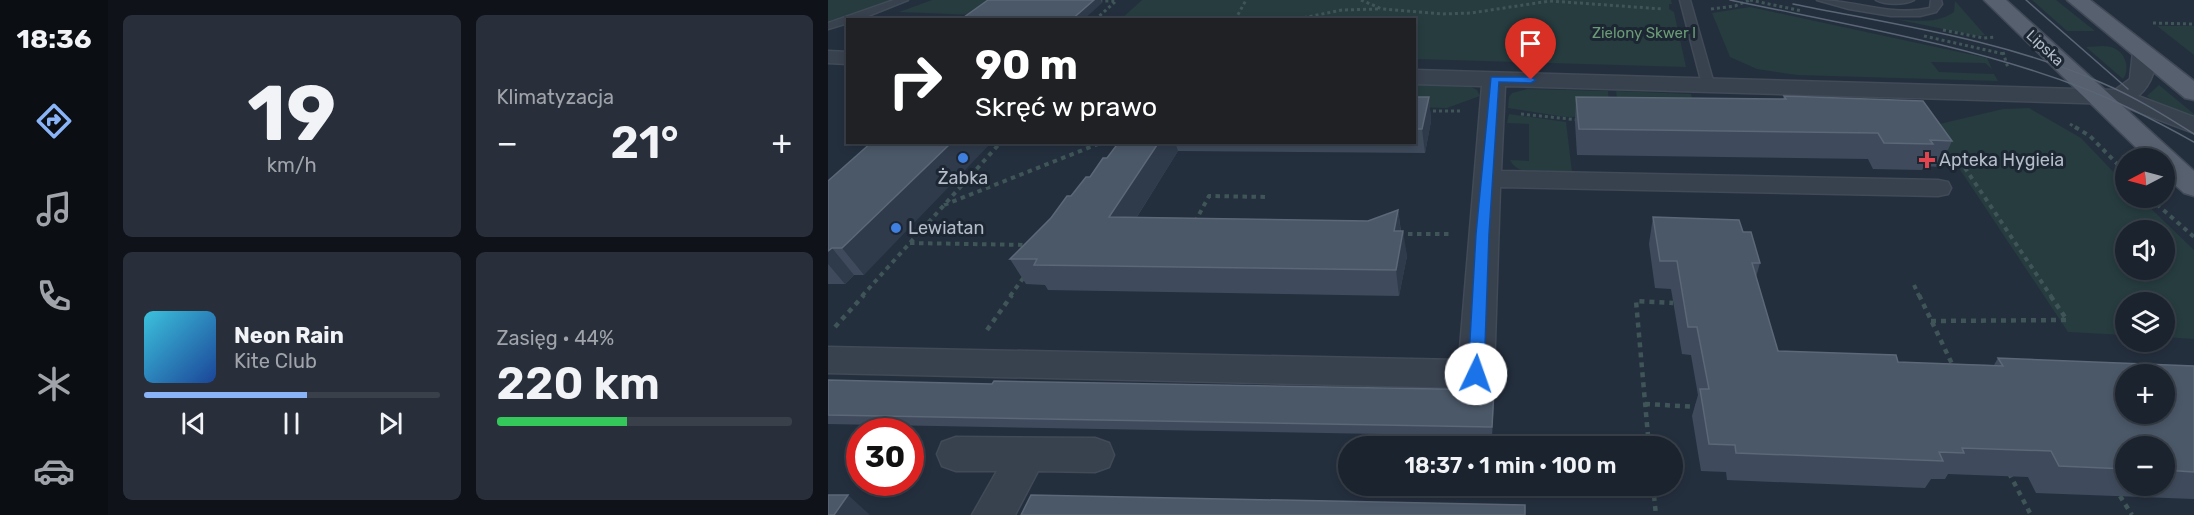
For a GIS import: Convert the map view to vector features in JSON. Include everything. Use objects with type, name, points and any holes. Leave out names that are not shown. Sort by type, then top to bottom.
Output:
[{"type":"main road","name":"Lipska","points":[[1994,0],[2108,97],[2154,148]]},
{"type":"main road","points":[[2077,0],[2194,93]]},
{"type":"main road","name":"Lipska","points":[[2175,169],[2194,187]]},
{"type":"street","points":[[1416,76],[2108,97],[2140,82],[2145,70],[2143,52]]},
{"type":"street","points":[[828,57],[846,58]]},
{"type":"street","points":[[828,360],[1476,374],[1494,79]]},
{"type":"street","name":"Lipska","points":[[2108,97],[2158,110],[2194,126]]},
{"type":"street","points":[[1487,179],[1938,188]]},
{"type":"street","points":[[956,454],[1095,455]]},
{"type":"street","points":[[993,515],[1027,455]]},
{"type":"lane","points":[[854,18],[903,0]]},
{"type":"lane","points":[[1685,0],[1708,84]]},
{"type":"lane","points":[[1822,0],[1876,11],[1905,13],[1933,10],[1937,4],[1936,0]]},
{"type":"lane","points":[[1881,0],[1910,0]]},
{"type":"lane","points":[[828,26],[846,21]]},
{"type":"path","points":[[1087,0],[1116,1],[1097,18]]},
{"type":"path","points":[[1235,18],[1246,0]]},
{"type":"path","points":[[1361,0],[1382,9]]},
{"type":"path","points":[[1590,0],[1598,4]]},
{"type":"path","points":[[1302,18],[1342,10],[1382,9],[1457,14],[1550,1],[1669,9]]},
{"type":"path","points":[[1236,7],[1242,6]]},
{"type":"path","points":[[2143,23],[2194,24]]},
{"type":"path","points":[[2002,46],[2006,63]]},
{"type":"path","points":[[1424,111],[1470,111]]},
{"type":"path","points":[[1521,113],[1585,120]]},
{"type":"path","points":[[2067,123],[2090,136],[2115,161]]},
{"type":"path","points":[[828,335],[999,144]]},
{"type":"path","points":[[943,206],[1098,144]]},
{"type":"path","points":[[1931,321],[2067,320],[1961,162],[1938,148],[1948,162]]},
{"type":"path","points":[[1190,231],[1209,196],[1268,196]]},
{"type":"path","points":[[2161,208],[2194,237]]},
{"type":"path","points":[[1389,233],[1483,234]]},
{"type":"path","points":[[910,243],[1034,245]]},
{"type":"path","points":[[965,363],[1025,275]]},
{"type":"path","points":[[1914,285],[1956,372]]},
{"type":"path","points":[[1649,436],[1636,301],[1673,303]]},
{"type":"path","points":[[1645,404],[1700,407]]},
{"type":"path","points":[[2006,466],[2031,515]]},
{"type":"path","points":[[1654,496],[1656,515]]},
{"type":"path","points":[[2120,496],[2132,515]]},
{"type":"green space","points":[[828,0],[895,0],[828,23]]},
{"type":"green space","points":[[932,0],[995,0],[974,15],[899,12]]},
{"type":"green space","name":"Zielony Skwer I","points":[[1142,0],[1671,0],[1672,4],[1669,4],[1669,9],[1674,12],[1686,67],[1416,59],[1416,18],[1122,18]]},
{"type":"green space","points":[[2032,0],[2056,0],[2095,31],[2067,31]]},
{"type":"green space","points":[[1955,1],[1985,35],[1977,36],[1895,19],[1925,21],[1948,16],[1954,12]]},
{"type":"green space","points":[[1750,7],[1987,58],[1992,69],[1985,63],[1931,62],[1939,72],[1994,74],[1998,81],[1797,75],[1757,69],[1730,57],[1712,13]]},
{"type":"green space","points":[[2157,26],[2194,26],[2194,55]]},
{"type":"green space","points":[[2108,46],[2120,52],[2126,65],[2123,79],[2086,47]]},
{"type":"green space","points":[[1416,84],[1470,86],[1477,90],[1480,96],[1447,108],[1416,107]]},
{"type":"green space","points":[[2159,85],[2194,114],[2194,119],[2158,105],[2147,96]]},
{"type":"green space","points":[[1528,89],[1608,91],[1610,116],[1565,117],[1508,108],[1509,97],[1512,93]]},
{"type":"green space","points":[[1616,91],[1691,94],[1697,115],[1619,115]]},
{"type":"green space","points":[[2029,108],[2081,138],[2115,174],[2115,208],[2150,208],[2163,220],[2115,220],[2115,280],[2175,280],[2175,232],[2194,250],[2194,339],[2175,338],[2175,292],[2115,292],[2115,334],[2068,332],[1931,126],[2003,109]]},
{"type":"green space","points":[[1509,114],[1566,122],[1572,172],[1538,173],[1521,170],[1515,166],[1510,160],[1529,161],[1529,124],[1507,123]]},
{"type":"building","points":[[988,0],[1094,0],[1073,18],[963,18]]},
{"type":"building","points":[[1784,96],[1923,101],[1952,141],[1930,140],[1933,144],[1884,143],[1878,133],[1579,129],[1576,97],[1786,99]]},
{"type":"building","points":[[1416,97],[1429,97],[1422,129],[1416,129]]},
{"type":"building","points":[[870,144],[950,144],[842,248],[832,248],[828,251],[828,181]]},
{"type":"building","points":[[1118,144],[1158,144],[1109,217],[1368,221],[1398,210],[1394,231],[1403,231],[1396,270],[1034,265],[1037,259],[1010,259],[1051,218],[1067,196],[1071,196],[1086,177],[1090,177],[1103,158],[1107,158]]},
{"type":"building","points":[[1653,217],[1739,220],[1743,232],[1751,232],[1760,263],[1752,263],[1778,351],[1896,355],[1898,362],[2003,366],[1998,358],[2145,364],[2115,364],[2115,424],[2175,424],[2175,365],[2194,366],[2194,472],[2175,471],[2175,436],[2115,436],[2115,469],[2059,466],[2051,451],[1962,448],[1964,453],[1939,452],[1943,461],[1736,453],[1735,445],[1709,444],[1700,389],[1709,389],[1697,327],[1688,327],[1677,261],[1660,261]]},
{"type":"building","points":[[828,380],[1494,390],[1492,427],[828,415]]},
{"type":"building","points":[[828,495],[847,496],[834,515],[828,515]]},
{"type":"building","points":[[1031,495],[1525,505],[1525,515],[1021,515]]},
{"type":"tram line","points":[[1730,0],[1909,37],[2040,73],[2083,88],[2140,113],[2194,142]]},
{"type":"tram line","points":[[2026,0],[2128,89]]},
{"type":"tram line","points":[[1793,4],[1950,35],[2027,55],[2114,88],[2194,134]]},
{"type":"place","name":"Żabka","points":[[963,158]]},
{"type":"place","name":"Apteka Hygieia","points":[[1927,160]]},
{"type":"place","name":"Lewiatan","points":[[896,228]]},
{"type":"route","points":[[1476,374],[1494,79],[1531,80]]}]
